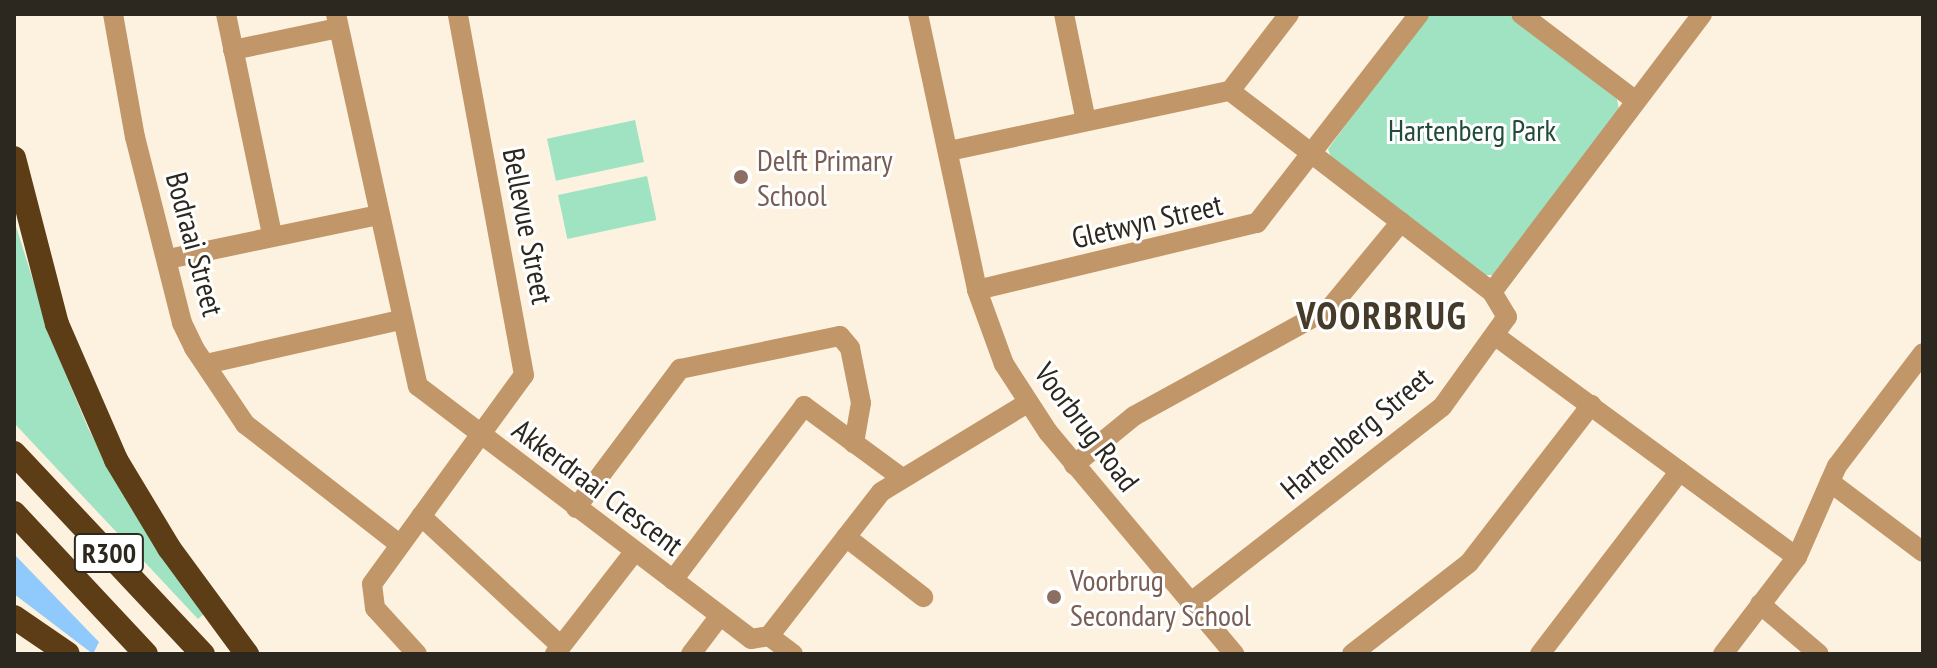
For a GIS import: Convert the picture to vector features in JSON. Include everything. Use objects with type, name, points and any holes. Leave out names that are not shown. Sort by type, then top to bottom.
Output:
[{"type":"highway","points":[[14,158],[57,324],[105,437],[169,548],[247,654]]},
{"type":"highway","name":"R300","points":[[14,453],[203,654]]},
{"type":"highway","name":"R300","points":[[14,513],[146,654]]},
{"type":"highway","points":[[14,617],[68,654]]},
{"type":"street","name":"Bodraai Street","points":[[113,14],[135,137],[182,323],[206,364],[254,432],[399,544]]},
{"type":"street","points":[[226,14],[272,235]]},
{"type":"street","name":"Bellevue Street","points":[[417,654],[371,600],[375,577],[521,386],[524,367],[458,14]]},
{"type":"street","name":"Voorbrug Road","points":[[918,14],[977,290],[992,336],[1026,404],[1234,654]]},
{"type":"street","points":[[1064,14],[1086,121]]},
{"type":"street","points":[[949,151],[1230,91],[1289,14]]},
{"type":"street","name":"Gletwyn Street","points":[[977,290],[1249,228],[1265,217],[1419,14]]},
{"type":"street","points":[[1521,14],[1636,101]]},
{"type":"street","points":[[1492,292],[1702,14]]},
{"type":"street","points":[[233,50],[337,21]]},
{"type":"street","name":"Akkerdraai Crescent","points":[[337,21],[400,320],[418,386],[719,617],[751,639],[769,636]]},
{"type":"street","points":[[1230,91],[1492,292],[1506,312],[1497,337],[1797,557]]},
{"type":"street","points":[[168,259],[378,215]]},
{"type":"street","points":[[1074,465],[1134,416],[1329,309],[1401,222]]},
{"type":"street","points":[[206,364],[400,320]]},
{"type":"street","points":[[576,508],[680,369],[840,336],[850,348],[861,403],[854,443]]},
{"type":"street","name":"Hartenberg Street","points":[[1190,603],[1442,407],[1497,337]]},
{"type":"street","points":[[1723,654],[1797,557],[1830,482],[1923,353]]},
{"type":"street","points":[[793,654],[769,636],[881,492],[1026,404]]},
{"type":"street","points":[[1352,654],[1469,563],[1591,405]]},
{"type":"street","points":[[673,580],[804,406],[902,478]]},
{"type":"street","points":[[1540,654],[1680,471]]},
{"type":"street","points":[[1830,482],[1923,552]]},
{"type":"street","points":[[421,516],[558,650],[635,551]]},
{"type":"street","points":[[846,537],[923,597]]},
{"type":"street","points":[[1760,604],[1819,654]]},
{"type":"street","points":[[691,654],[719,617]]},
{"type":"green space","name":"Hartenberg Park","points":[[1428,14],[1508,14],[1617,99],[1619,110],[1493,275],[1484,275],[1332,160],[1328,149]]},
{"type":"green space","points":[[635,120],[644,162],[556,181],[547,139]]},
{"type":"green space","points":[[647,176],[656,220],[567,239],[558,195]]},
{"type":"green space","points":[[14,220],[52,341],[88,428],[131,508],[204,614],[198,619],[14,423]]},
{"type":"water","points":[[14,554],[99,642],[93,654],[14,594]]},
{"type":"place","name":"Delft Primary School","points":[[741,177]]},
{"type":"place","name":"Voorbrug Secondary School","points":[[1054,597]]},
{"type":"district","name":"VOORBRUG","points":[[1382,315]]}]
